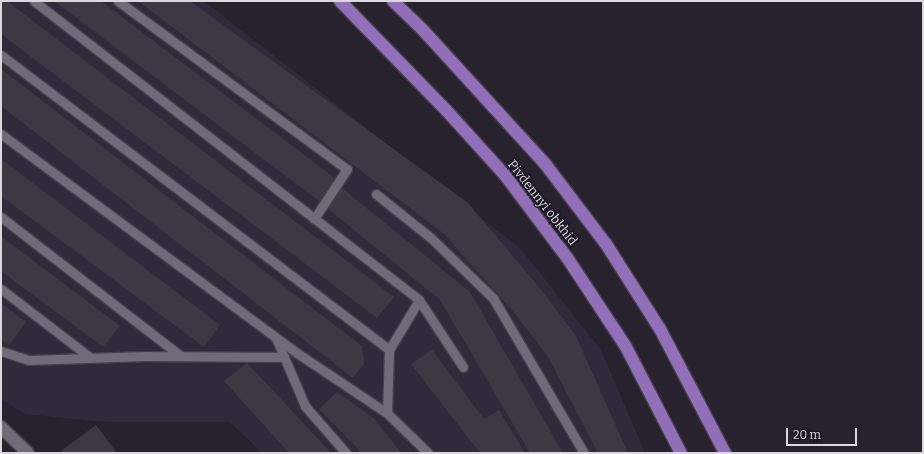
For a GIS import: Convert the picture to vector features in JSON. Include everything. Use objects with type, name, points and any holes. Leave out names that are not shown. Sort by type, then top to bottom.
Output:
[{"type":"main road","name":"Pivdennyi obkhid","points":[[340,1],[441,105],[504,174],[568,259],[626,347],[681,453]]},
{"type":"main road","name":"Pivdennyi obkhid","points":[[393,1],[433,40],[546,165],[606,244],[660,329],[725,453]]},
{"type":"street","points":[[1,427],[28,453]]},
{"type":"lane","points":[[34,1],[419,300],[463,368]]},
{"type":"lane","points":[[118,1],[347,169],[314,219]]},
{"type":"lane","points":[[1,56],[389,350]]},
{"type":"lane","points":[[1,134],[276,338],[387,413],[428,453]]},
{"type":"lane","points":[[376,194],[431,238],[493,298],[584,453]]},
{"type":"lane","points":[[1,217],[181,356]]},
{"type":"lane","points":[[1,289],[91,358]]},
{"type":"lane","points":[[387,413],[389,350],[419,300]]},
{"type":"lane","points":[[276,338],[305,406],[346,453]]},
{"type":"lane","points":[[1,351],[29,360],[181,356],[284,357]]},
{"type":"shaded area","points":[[1,1],[204,1],[521,249],[601,350],[645,453],[262,453],[230,422],[107,422],[25,414],[1,399]]},
{"type":"building","points":[[1,1],[7,1],[394,297],[377,318],[1,34]]},
{"type":"building","points":[[54,1],[101,1],[336,179],[319,201]]},
{"type":"building","points":[[138,1],[190,1],[468,203],[539,287],[576,336],[628,453],[598,453],[547,355],[511,309],[444,234]]},
{"type":"building","points":[[1,69],[362,346],[364,364],[353,378],[1,106]]},
{"type":"building","points":[[1,159],[220,325],[204,347],[1,196]]},
{"type":"building","points":[[342,188],[470,292],[563,453],[530,453],[440,300],[327,208]]},
{"type":"building","points":[[1,236],[120,326],[103,347],[1,271]]},
{"type":"building","points":[[1,303],[26,322],[9,345],[1,340]]},
{"type":"building","points":[[432,350],[484,419],[499,410],[525,453],[480,453],[411,364]]},
{"type":"building","points":[[247,363],[331,453],[289,453],[224,381]]},
{"type":"building","points":[[337,392],[375,419],[401,453],[362,453],[319,409]]},
{"type":"building","points":[[96,425],[117,453],[62,453],[61,451]]}]
